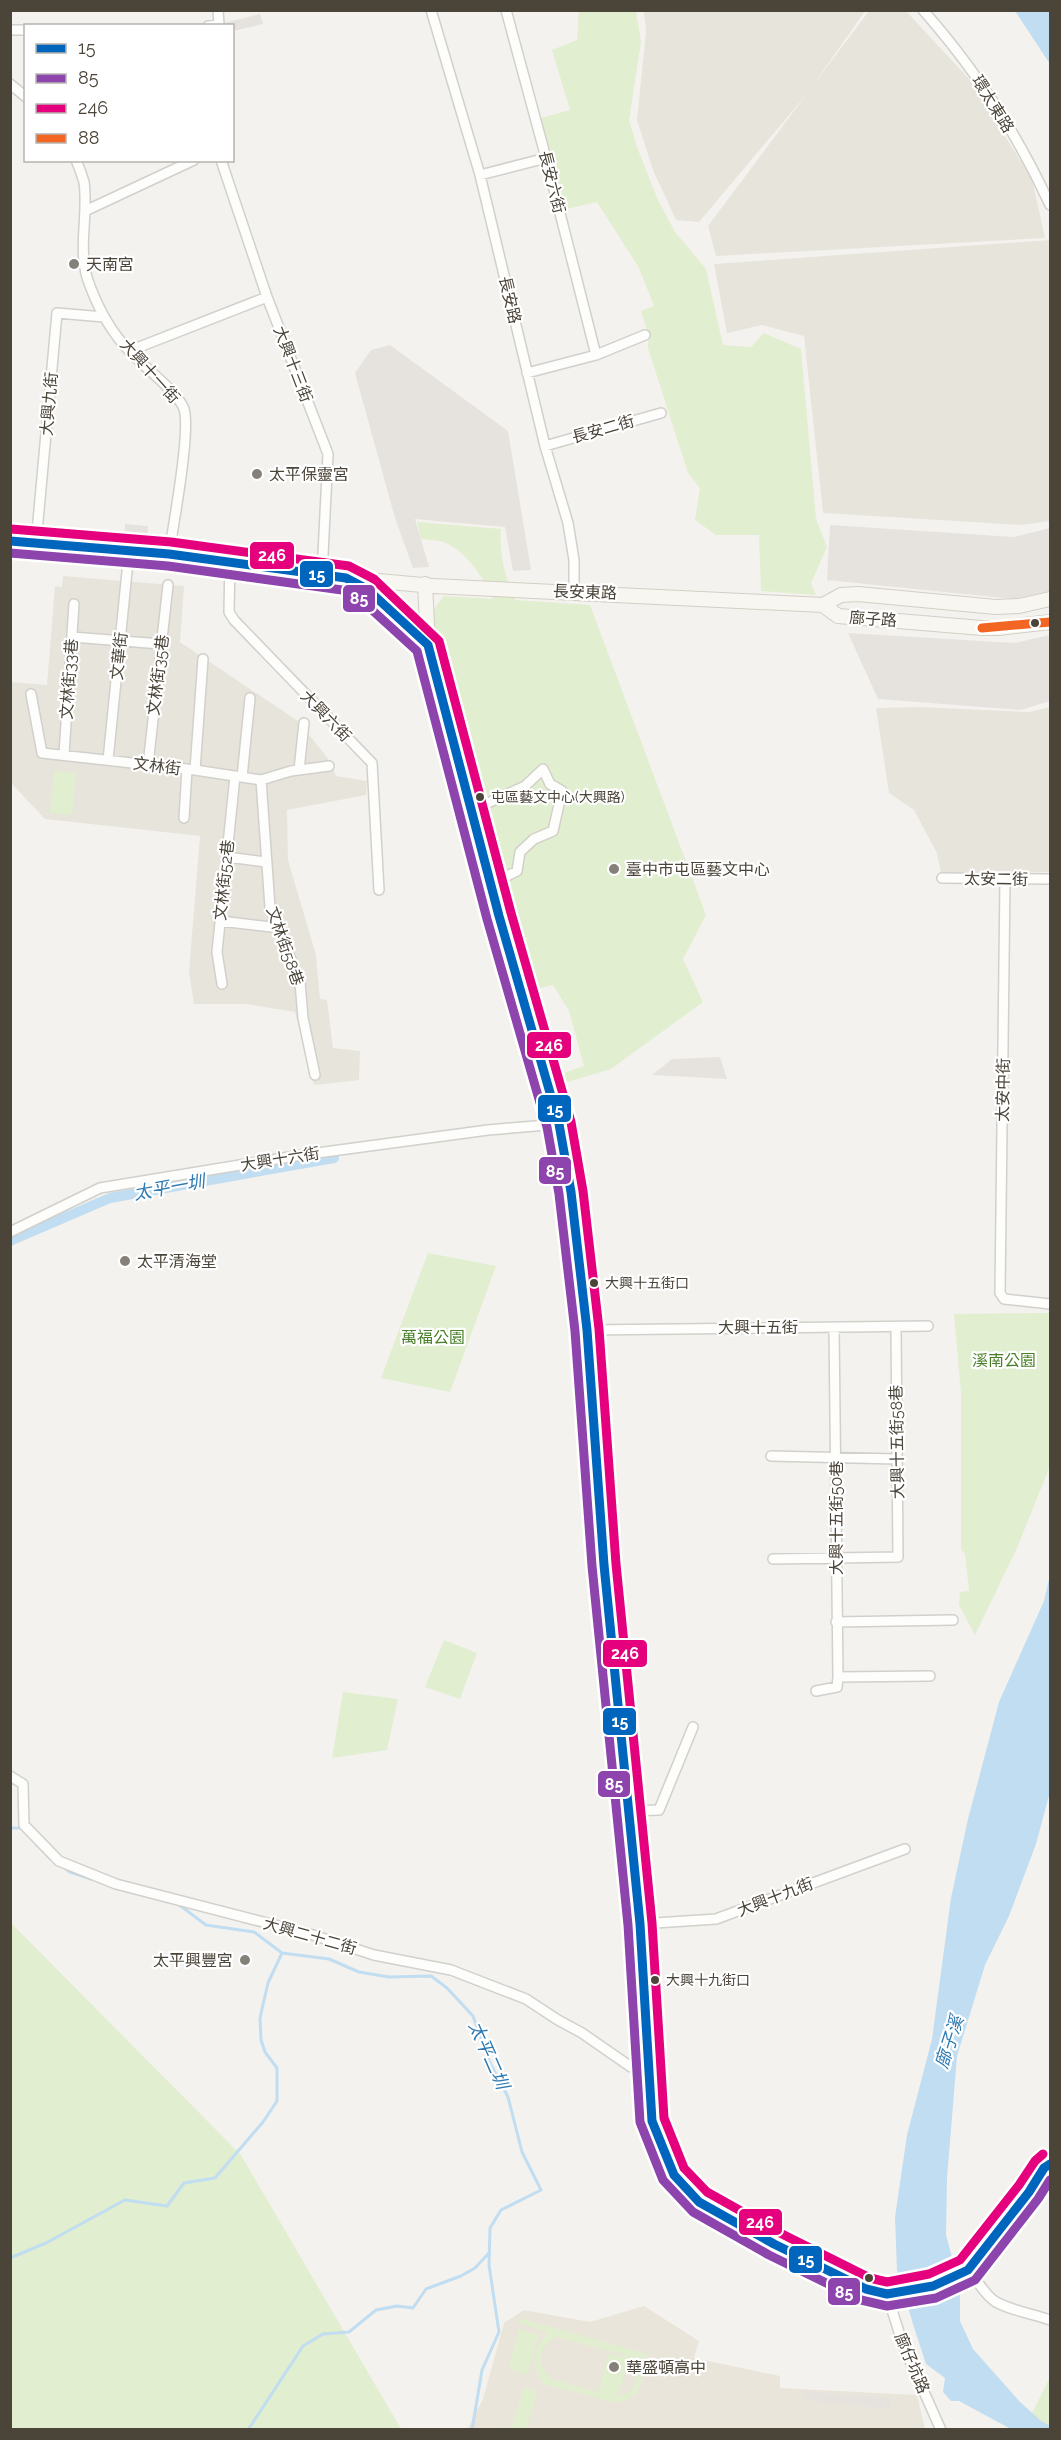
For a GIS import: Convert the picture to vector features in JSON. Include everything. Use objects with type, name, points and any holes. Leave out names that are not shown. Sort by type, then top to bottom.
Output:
[{"type":"main road","name":"長安東路","points":[[10,541],[170,554],[346,578],[823,605]]},
{"type":"main road","points":[[346,578],[367,589],[429,645]]},
{"type":"main road","points":[[425,584],[429,645],[438,687],[499,916],[559,1124],[572,1192],[587,1330],[604,1565],[640,1924],[652,2121],[674,2175],[699,2202],[866,2289],[891,2294],[933,2286],[965,2272],[1050,2163]]},
{"type":"main road","name":"廍子路","points":[[1050,599],[1019,606],[996,607],[858,594],[841,595],[823,605],[838,616],[982,628],[1050,622]]},
{"type":"street","name":"長安路","points":[[431,10],[480,175],[545,446],[568,523],[574,560],[574,592]]},
{"type":"street","name":"長安六街","points":[[506,10],[596,355]]},
{"type":"street","name":"環太東路","points":[[923,10],[962,54],[1035,172],[1050,205]]},
{"type":"street","points":[[10,84],[24,95]]},
{"type":"street","points":[[480,175],[546,158]]},
{"type":"street","name":"大興十一街","points":[[77,162],[84,181],[85,211],[82,251],[89,285],[104,317],[129,351],[171,392],[184,409],[185,439],[170,554]]},
{"type":"street","points":[[85,211],[190,162]]},
{"type":"street","name":"大興十三街","points":[[222,162],[267,297],[328,454],[322,574]]},
{"type":"street","points":[[129,351],[267,297]]},
{"type":"street","name":"大興九街","points":[[36,543],[57,313],[104,317]]},
{"type":"street","points":[[527,373],[596,355],[645,335]]},
{"type":"street","name":"長安二街","points":[[545,446],[661,412]]},
{"type":"street","name":"文華街","points":[[108,760],[129,552]]},
{"type":"street","name":"大興六街","points":[[230,561],[229,612],[234,620],[372,764],[379,890]]},
{"type":"street","name":"文林街35巷","points":[[148,765],[168,585]]},
{"type":"street","name":"文林街33巷","points":[[64,754],[74,604]]},
{"type":"street","points":[[72,637],[161,644]]},
{"type":"street","points":[[184,818],[203,659]]},
{"type":"street","name":"文林街","points":[[31,694],[42,753],[261,780],[300,770],[329,766]]},
{"type":"street","name":"文林街52巷","points":[[222,984],[217,952],[220,921],[250,698]]},
{"type":"street","points":[[300,770],[304,723]]},
{"type":"street","points":[[543,769],[550,784],[562,791],[553,831],[534,839],[520,852],[518,871],[496,881],[477,808],[525,786],[543,769]]},
{"type":"street","name":"文林街58巷","points":[[261,780],[270,907],[300,982],[303,1018],[315,1075]]},
{"type":"street","points":[[227,857],[266,862]]},
{"type":"street","name":"太安二街","points":[[942,878],[1050,879]]},
{"type":"street","name":"太安中街","points":[[1005,879],[1000,1293],[1004,1299],[1050,1304]]},
{"type":"street","points":[[220,921],[280,928]]},
{"type":"street","name":"大興十六街","points":[[10,1232],[100,1188],[295,1156],[488,1130],[559,1124]]},
{"type":"street","name":"大興十五街","points":[[587,1330],[928,1326]]},
{"type":"street","name":"大興十五街50巷","points":[[834,1327],[838,1677]]},
{"type":"street","name":"大興十五街58巷","points":[[836,1558],[898,1557],[896,1327]]},
{"type":"street","points":[[771,1456],[897,1459]]},
{"type":"street","points":[[773,1559],[836,1558]]},
{"type":"street","points":[[836,1622],[953,1620]]},
{"type":"street","points":[[816,1691],[837,1688],[838,1677],[930,1676]]},
{"type":"street","points":[[629,1811],[659,1810],[693,1727]]},
{"type":"street","name":"大興二十二街","points":[[10,1776],[23,1784],[24,1825],[59,1861],[116,1884],[313,1935],[374,1955],[451,1971],[526,1999],[582,2033],[631,2067],[649,2074]]},
{"type":"street","name":"大興十九街","points":[[640,1924],[716,1919],[905,1849]]},
{"type":"street","points":[[965,2272],[978,2280],[985,2292],[996,2302],[1050,2320]]},
{"type":"street","name":"廍仔坑路","points":[[891,2294],[903,2345],[941,2430]]},
{"type":"shaded area","points":[[644,11],[865,11],[811,88],[869,11],[906,11],[969,79],[1032,179],[1045,238],[716,256],[708,226],[806,95],[699,222],[676,220],[653,170],[637,120],[646,32]]},
{"type":"shaded area","points":[[260,14],[263,24],[234,31],[234,24],[224,23]]},
{"type":"shaded area","points":[[1050,240],[1050,521],[1021,525],[823,513],[804,336],[762,325],[727,333],[714,264]]},
{"type":"shaded area","points":[[390,345],[508,431],[531,570],[513,571],[505,527],[415,519],[429,567],[413,568],[395,518],[355,373],[371,350]]},
{"type":"shaded area","points":[[125,524],[148,526],[146,546],[124,544]]},
{"type":"shaded area","points":[[830,525],[1014,537],[1050,528],[1050,591],[1013,599],[827,580]]},
{"type":"shaded area","points":[[63,576],[184,586],[180,642],[298,721],[330,761],[336,776],[367,781],[366,795],[287,810],[288,860],[316,955],[320,999],[327,1000],[333,1048],[360,1051],[359,1080],[314,1085],[295,1012],[246,1004],[194,1004],[189,972],[200,836],[45,819],[11,783],[10,682],[47,685],[55,586],[62,587]]},
{"type":"shaded area","points":[[848,633],[1015,643],[1050,635],[1050,701],[1021,710],[878,699]]},
{"type":"shaded area","points":[[919,707],[1029,712],[1050,707],[1050,872],[941,873],[937,853],[914,810],[889,793],[876,708]]},
{"type":"shaded area","points":[[720,1057],[727,1079],[652,1075],[672,1059]]},
{"type":"shaded area","name":"華盛頓高中","points":[[644,2306],[699,2341],[694,2358],[780,2376],[780,2388],[917,2395],[925,2429],[467,2430],[483,2399],[504,2323],[524,2310],[590,2322]]},
{"type":"shaded area","points":[[803,2391],[892,2398],[890,2409],[804,2400]]},
{"type":"green space","points":[[579,11],[636,11],[641,42],[629,120],[658,200],[675,232],[706,269],[723,345],[751,347],[764,333],[801,349],[816,519],[827,547],[811,583],[816,595],[761,591],[759,535],[716,535],[695,520],[700,488],[688,473],[648,348],[648,334],[641,311],[654,306],[639,268],[597,202],[566,209],[541,118],[570,110],[552,50],[577,40]]},
{"type":"green space","points":[[417,522],[501,529],[504,565],[515,600],[590,605],[706,915],[683,959],[703,1002],[611,1069],[561,1084],[559,1075],[584,1066],[569,1011],[553,985],[533,990],[430,614],[444,596],[493,599],[467,558],[444,542],[421,539]]},
{"type":"green space","points":[[54,771],[76,773],[72,815],[50,813]]},
{"type":"green space","name":"萬福公園","points":[[428,1253],[496,1266],[450,1392],[381,1378]]},
{"type":"green space","name":"溪南公園","points":[[1050,1313],[1050,1466],[1017,1548],[975,1635],[959,1605],[960,1592],[969,1591],[965,1554],[961,1550],[961,1393],[954,1314]]},
{"type":"green space","points":[[444,1640],[477,1653],[460,1699],[425,1687]]},
{"type":"green space","points":[[343,1692],[398,1699],[387,1750],[332,1758]]},
{"type":"green space","points":[[10,1922],[241,2155],[401,2429],[11,2429]]},
{"type":"green space","points":[[519,2318],[648,2354],[647,2361],[637,2360],[643,2382],[636,2395],[617,2403],[545,2385],[536,2370],[534,2358],[547,2332],[518,2323]],"holes":[[[556,2337],[622,2354],[626,2357],[609,2353],[598,2392],[550,2379],[541,2362],[541,2356],[545,2346]],[[629,2359],[636,2371],[635,2383],[631,2391],[618,2396]]]},
{"type":"green space","points":[[519,2329],[539,2335],[527,2375],[508,2369]]},
{"type":"green space","points":[[1050,2377],[1050,2429],[1024,2429]]},
{"type":"green space","points":[[524,2387],[538,2392],[526,2429],[510,2429]]},
{"type":"water","points":[[1015,11],[1050,11],[1050,64]]},
{"type":"water","name":"廍子溪","points":[[1050,1575],[1050,1792],[1036,1844],[1009,1916],[985,1965],[957,2056],[947,2178],[946,2235],[960,2287],[960,2321],[973,2349],[1019,2401],[1050,2426],[1050,2429],[1011,2429],[959,2401],[951,2401],[943,2392],[945,2378],[926,2364],[897,2270],[895,2217],[907,2135],[932,2039],[951,1898],[968,1819],[999,1702],[1044,1601]]},
{"type":"pier","points":[[951,2258],[960,2293],[906,2308],[896,2276],[912,2275]]},
{"type":"waterway","name":"太平一圳","points":[[10,1241],[110,1198],[334,1158]]},
{"type":"waterway","name":"太平二圳","points":[[10,1828],[24,1828]]},
{"type":"waterway","name":"太平二圳","points":[[37,1845],[51,1859]]},
{"type":"waterway","name":"太平二圳","points":[[62,1866],[70,1872],[91,1879]]},
{"type":"waterway","name":"太平二圳","points":[[178,1904],[206,1925],[254,1932],[282,1953],[329,1959],[359,1972],[389,1977],[431,1976],[447,1988],[473,2016],[490,2063],[508,2097],[522,2152],[541,2190],[501,2210],[490,2228],[489,2265],[499,2332],[482,2370],[472,2430]]},
{"type":"waterway","points":[[10,2258],[46,2243],[125,2200],[167,2206],[184,2183],[215,2178],[263,2122],[277,2101],[277,2068],[265,2052],[261,2040],[260,2018],[268,1983],[282,1953]]},
{"type":"waterway","points":[[248,2430],[303,2346],[323,2334],[349,2332],[376,2310],[397,2306],[413,2308],[426,2289],[461,2276],[475,2268],[489,2253]]},
{"type":"transit line","name":"246","points":[[11,529],[171,542],[349,566],[374,579],[439,641],[511,913],[571,1122],[583,1191],[599,1329],[616,1564],[652,1923],[664,2118],[684,2168],[707,2192],[780,2233],[870,2278],[887,2282],[929,2274],[960,2260],[1035,2161],[1043,2154]]},
{"type":"transit line","name":"15","points":[[10,541],[169,554],[346,578],[367,589],[428,645],[499,916],[559,1124],[571,1192],[587,1330],[604,1565],[640,1924],[652,2121],[674,2175],[699,2202],[774,2244],[866,2289],[887,2294],[933,2286],[968,2270],[1029,2192],[1044,2168],[1050,2164]]},
{"type":"transit line","name":"85","points":[[10,553],[168,566],[342,590],[360,599],[417,651],[487,919],[547,1127],[559,1194],[575,1331],[592,1566],[628,1925],[640,2122],[663,2180],[693,2212],[769,2255],[861,2300],[887,2306],[936,2298],[975,2280],[1038,2199],[1050,2180]]},
{"type":"transit line","name":"88","points":[[982,628],[1050,622]]},
{"type":"place","name":"天南宮","points":[[74,264]]},
{"type":"place","name":"太平保靈宮","points":[[257,474]]},
{"type":"place","name":"屯區藝文中心(大興路)","points":[[480,797]]},
{"type":"place","name":"臺中市屯區藝文中心","points":[[614,869]]},
{"type":"place","name":"太平清海堂","points":[[125,1261]]},
{"type":"place","name":"大興十五街口","points":[[594,1283]]},
{"type":"place","name":"太平興豐宮","points":[[245,1960]]},
{"type":"place","name":"大興十九街口","points":[[655,1980]]},
{"type":"place","name":"華盛頓高中","points":[[614,2367]]}]
